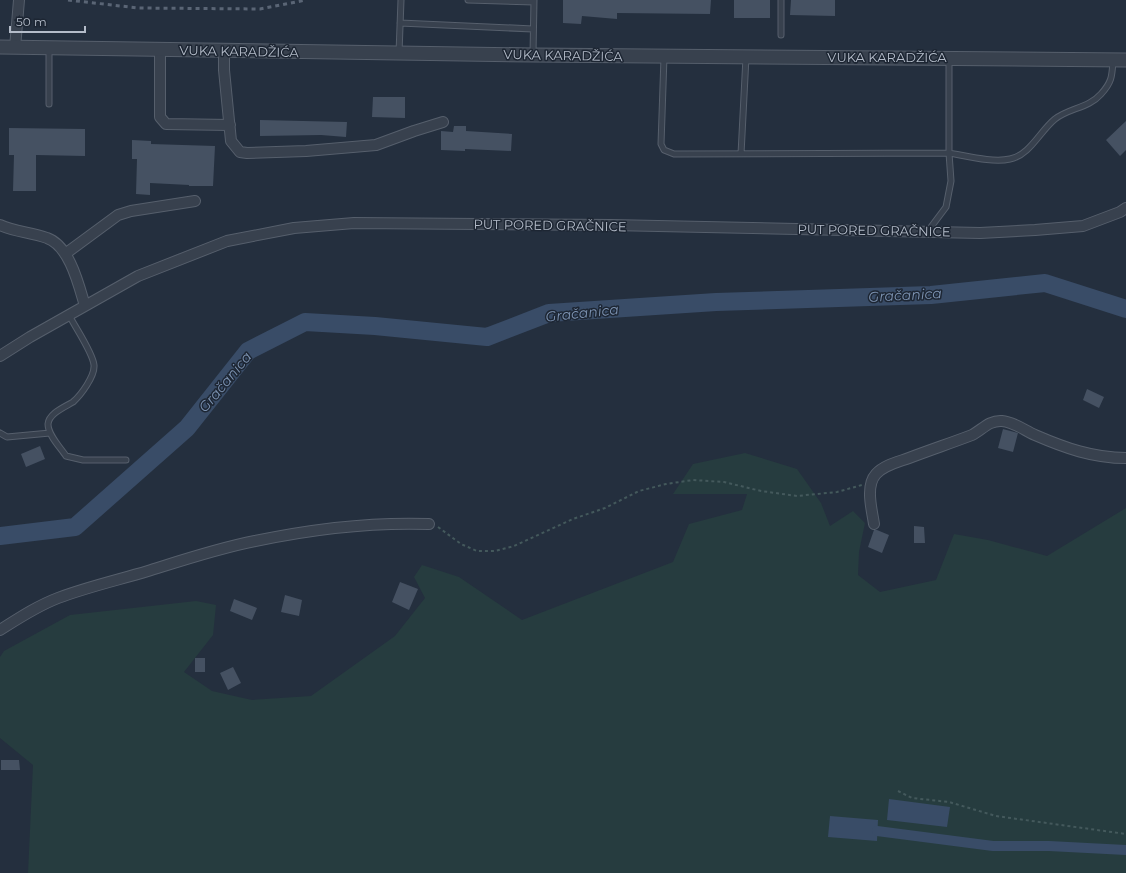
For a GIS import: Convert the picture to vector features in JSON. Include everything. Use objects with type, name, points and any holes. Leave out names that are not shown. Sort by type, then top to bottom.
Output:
[{"type":"street","points":[[15,48],[19,0]]},
{"type":"street","name":"VUKA KARADŽIĆA","points":[[0,47],[533,55],[1126,60]]},
{"type":"street","points":[[160,50],[160,118],[166,124],[230,125]]},
{"type":"street","points":[[224,50],[224,70],[231,140],[240,152],[306,152],[376,145],[443,122]]},
{"type":"street","points":[[65,254],[118,216],[131,210],[195,201]]},
{"type":"street","name":"PUT PORED GRAČNICE","points":[[0,356],[138,276],[227,242],[294,228],[362,223],[611,225],[980,232],[1035,230],[1083,226],[1120,212],[1126,208]]},
{"type":"street","points":[[0,224],[10,230],[49,238],[60,246],[76,275],[85,306]]},
{"type":"street","points":[[874,524],[870,490],[871,482],[876,474],[890,464],[973,434],[994,422],[1002,421],[1012,423],[1039,437],[1085,454],[1110,458],[1126,458]]},
{"type":"street","points":[[0,630],[30,610],[58,598],[225,548],[256,541],[327,529],[369,524],[429,524]]},
{"type":"lane","points":[[399,53],[401,0]]},
{"type":"lane","points":[[468,0],[534,1],[533,55]]},
{"type":"lane","points":[[781,35],[782,0]]},
{"type":"lane","points":[[400,23],[534,29]]},
{"type":"lane","points":[[49,48],[49,104]]},
{"type":"lane","points":[[1126,54],[1126,60]]},
{"type":"lane","points":[[664,56],[661,144],[664,150],[674,154],[949,153],[992,160],[1009,160],[1019,156],[1055,119],[1070,110],[1091,102],[1101,94],[1112,79],[1113,59]]},
{"type":"lane","points":[[741,154],[746,56]]},
{"type":"lane","points":[[928,231],[946,207],[952,181],[949,153],[949,58]]},
{"type":"lane","points":[[69,315],[94,365],[92,375],[74,401],[51,416],[48,425],[50,433],[66,456],[83,460],[126,460]]},
{"type":"lane","points":[[0,433],[7,437],[50,433]]},
{"type":"path","points":[[429,524],[439,527],[461,544],[477,550],[495,551],[514,546],[573,519],[606,508],[639,491],[666,484],[693,480],[724,482],[761,491],[797,496],[837,492],[856,488],[871,482]]},
{"type":"path","points":[[898,791],[912,798],[949,802],[996,816],[1126,834]]},
{"type":"green space","points":[[745,453],[797,469],[821,503],[830,526],[853,511],[865,523],[859,552],[858,575],[880,592],[936,580],[954,534],[988,540],[1047,556],[1126,508],[1126,873],[28,873],[33,765],[0,738],[0,657],[4,651],[70,615],[196,601],[216,605],[213,635],[184,672],[212,691],[252,700],[311,696],[395,636],[425,598],[414,577],[422,565],[459,577],[522,620],[673,562],[689,524],[742,510],[747,494],[673,494],[693,464]]},
{"type":"water","points":[[889,799],[950,807],[947,827],[887,820]]},
{"type":"water","points":[[830,816],[878,820],[877,841],[828,837]]},
{"type":"building","points":[[563,0],[711,0],[710,14],[617,13],[617,19],[582,16],[581,24],[563,23]]},
{"type":"building","points":[[734,0],[770,0],[770,18],[734,18]]},
{"type":"building","points":[[791,0],[835,0],[835,16],[790,15]]},
{"type":"building","points":[[373,97],[405,97],[405,118],[372,117]]},
{"type":"building","points":[[260,120],[347,122],[346,137],[321,135],[260,136]]},
{"type":"building","points":[[1126,121],[1126,150],[1120,156],[1106,140]]},
{"type":"building","points":[[454,126],[466,126],[466,131],[512,134],[511,151],[465,149],[465,151],[441,150],[441,131],[453,132]]},
{"type":"building","points":[[9,128],[85,129],[85,156],[36,155],[36,191],[13,191],[14,155],[9,155]]},
{"type":"building","points":[[132,140],[151,141],[151,144],[215,146],[213,186],[150,183],[150,195],[136,194],[137,159],[132,159]]},
{"type":"building","points":[[1087,389],[1104,397],[1099,408],[1083,400]]},
{"type":"building","points":[[1003,429],[1018,433],[1013,452],[998,448]]},
{"type":"building","points":[[40,446],[45,459],[26,467],[21,454]]},
{"type":"building","points":[[914,526],[924,527],[925,543],[914,543]]},
{"type":"building","points":[[874,530],[889,535],[882,553],[868,547]]},
{"type":"building","points":[[400,582],[418,589],[409,610],[392,602]]},
{"type":"building","points":[[285,595],[302,600],[299,616],[281,612]]},
{"type":"building","points":[[234,599],[257,608],[252,620],[230,611]]},
{"type":"building","points":[[195,658],[205,658],[205,672],[195,672]]},
{"type":"building","points":[[233,667],[241,683],[228,690],[220,673]]},
{"type":"building","points":[[1,760],[19,760],[20,770],[1,770]]},
{"type":"waterway","name":"Gračanica","points":[[0,536],[75,527],[187,428],[248,351],[305,322],[375,326],[487,337],[549,313],[716,302],[931,295],[1045,283],[1126,309]]},
{"type":"waterway","points":[[877,831],[993,846],[1049,846],[1126,850]]},
{"type":"railway","points":[[68,0],[138,8],[260,9],[306,0]]}]
